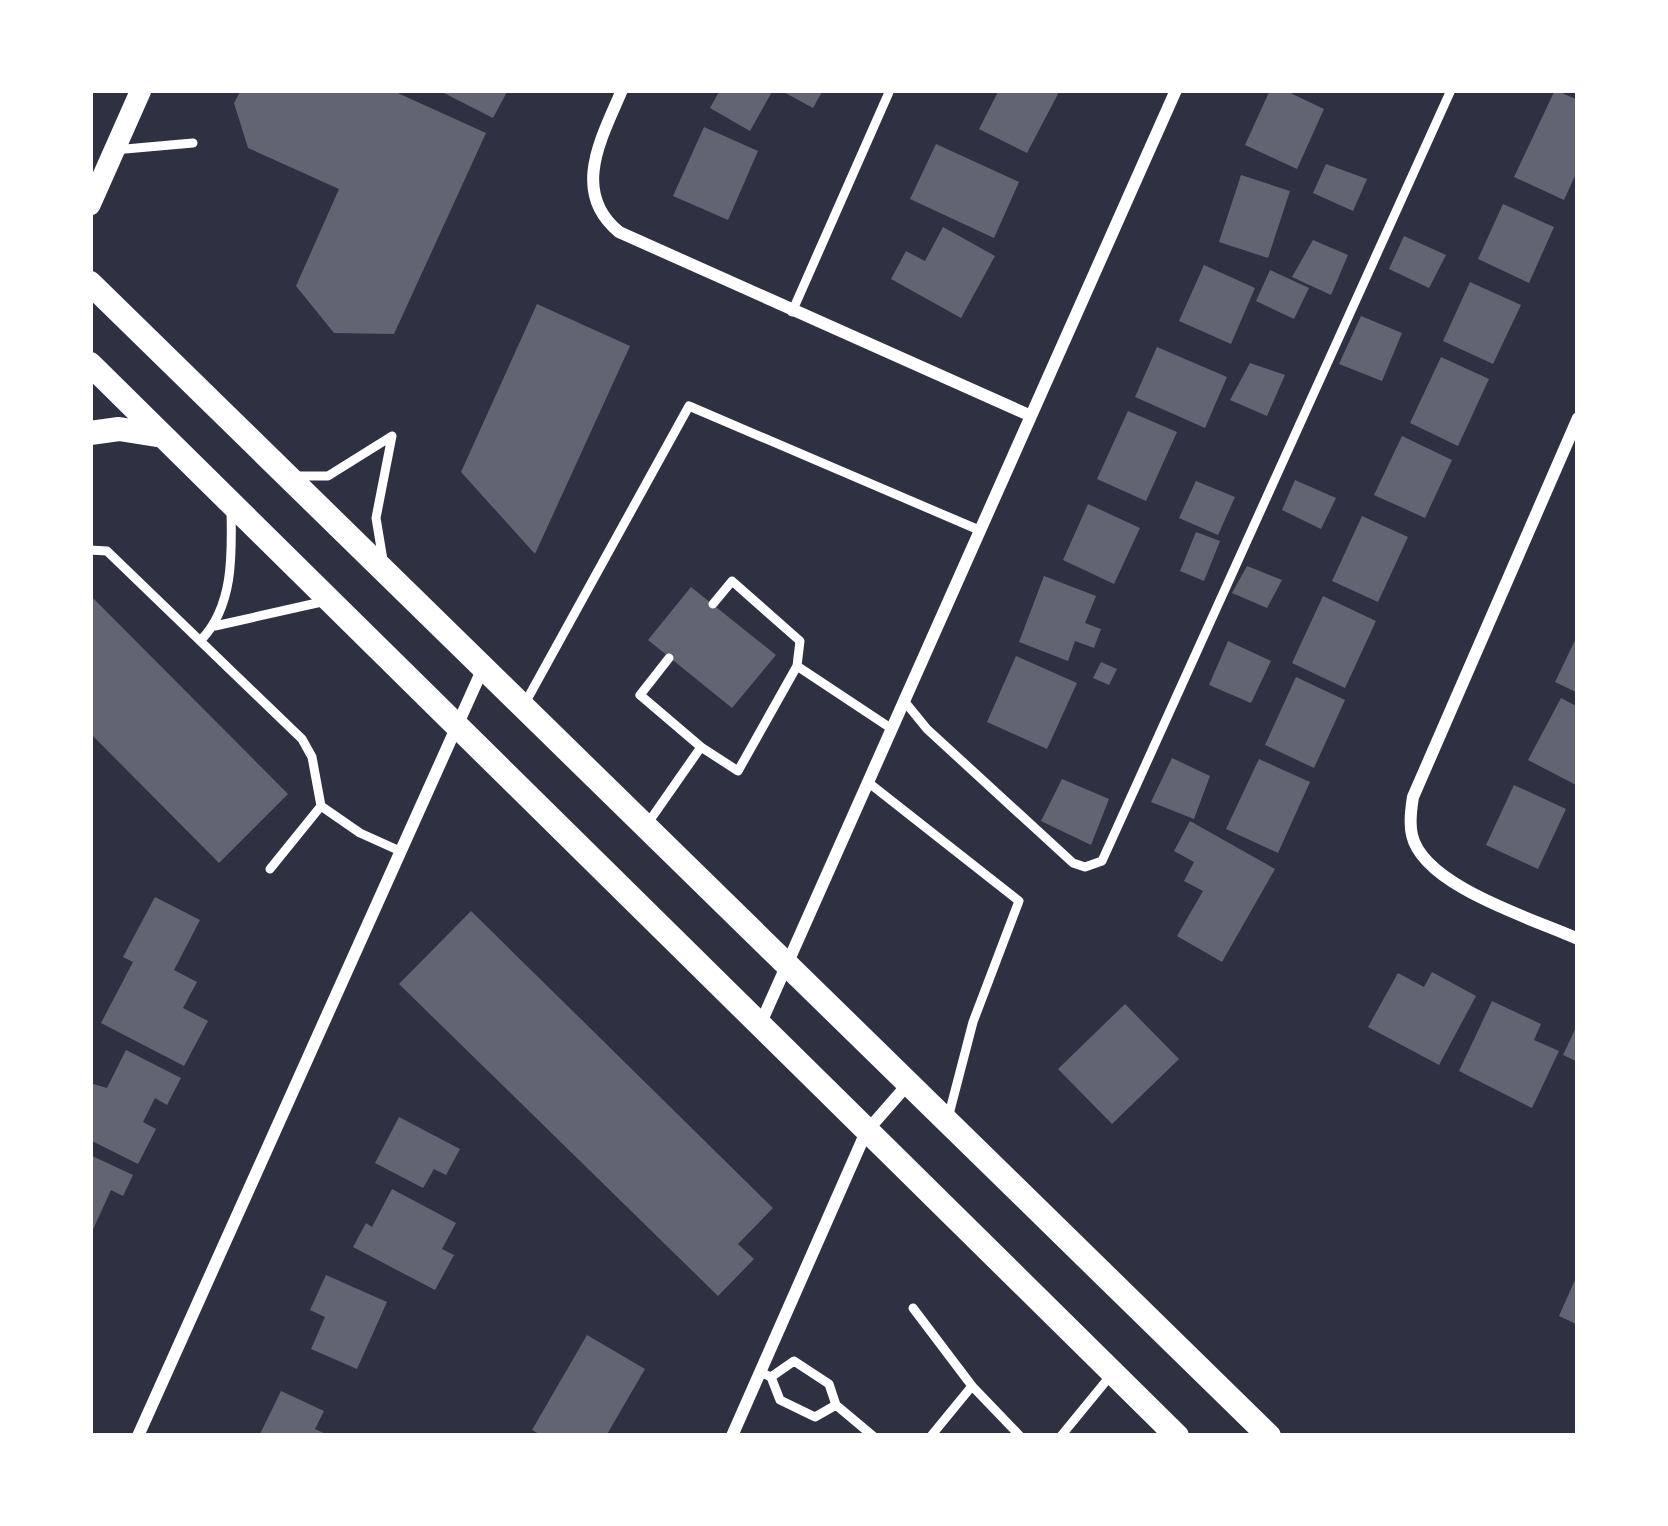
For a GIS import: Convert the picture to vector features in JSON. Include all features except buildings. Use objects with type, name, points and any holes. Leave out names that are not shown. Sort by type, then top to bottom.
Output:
[{"type":"main road","points":[[90,284],[1269,1436]]},
{"type":"main road","points":[[90,364],[1177,1436]]},
{"type":"main road","points":[[90,433],[119,429],[163,436]]},
{"type":"street","points":[[90,205],[141,90]]},
{"type":"street","points":[[622,90],[595,153],[592,189],[607,222],[619,232],[1031,416]]},
{"type":"street","points":[[760,1025],[1175,90]]},
{"type":"street","points":[[1578,418],[1420,780],[1410,815],[1420,853],[1443,878],[1578,939]]},
{"type":"street","points":[[138,1436],[483,668]]},
{"type":"street","points":[[732,1436],[766,1374],[866,1132],[908,1084]]},
{"type":"lane","points":[[792,312],[890,90]]},
{"type":"lane","points":[[905,702],[927,729],[1073,863],[1085,867],[1102,861],[1451,90]]},
{"type":"lane","points":[[114,150],[193,143]]},
{"type":"lane","points":[[524,705],[689,406],[979,530]]},
{"type":"lane","points":[[288,476],[328,476],[392,436],[376,518],[386,572]]},
{"type":"lane","points":[[201,640],[215,626],[230,576],[231,503]]},
{"type":"lane","points":[[90,550],[107,551],[302,739],[312,757],[321,806],[360,833],[400,851]]},
{"type":"lane","points":[[669,658],[640,695],[737,771],[797,666],[800,641],[731,581],[713,604]]},
{"type":"lane","points":[[215,626],[328,601]]},
{"type":"lane","points":[[797,666],[892,729]]},
{"type":"lane","points":[[645,828],[701,747]]},
{"type":"lane","points":[[868,783],[1019,901],[973,1022],[947,1123]]},
{"type":"lane","points":[[270,869],[321,806]]},
{"type":"lane","points":[[913,1308],[972,1386],[1020,1436]]},
{"type":"lane","points":[[836,1405],[814,1417],[779,1400],[766,1374],[794,1361],[829,1384],[836,1405],[873,1436]]},
{"type":"lane","points":[[1061,1436],[1112,1374]]},
{"type":"lane","points":[[931,1436],[972,1386]]}]
